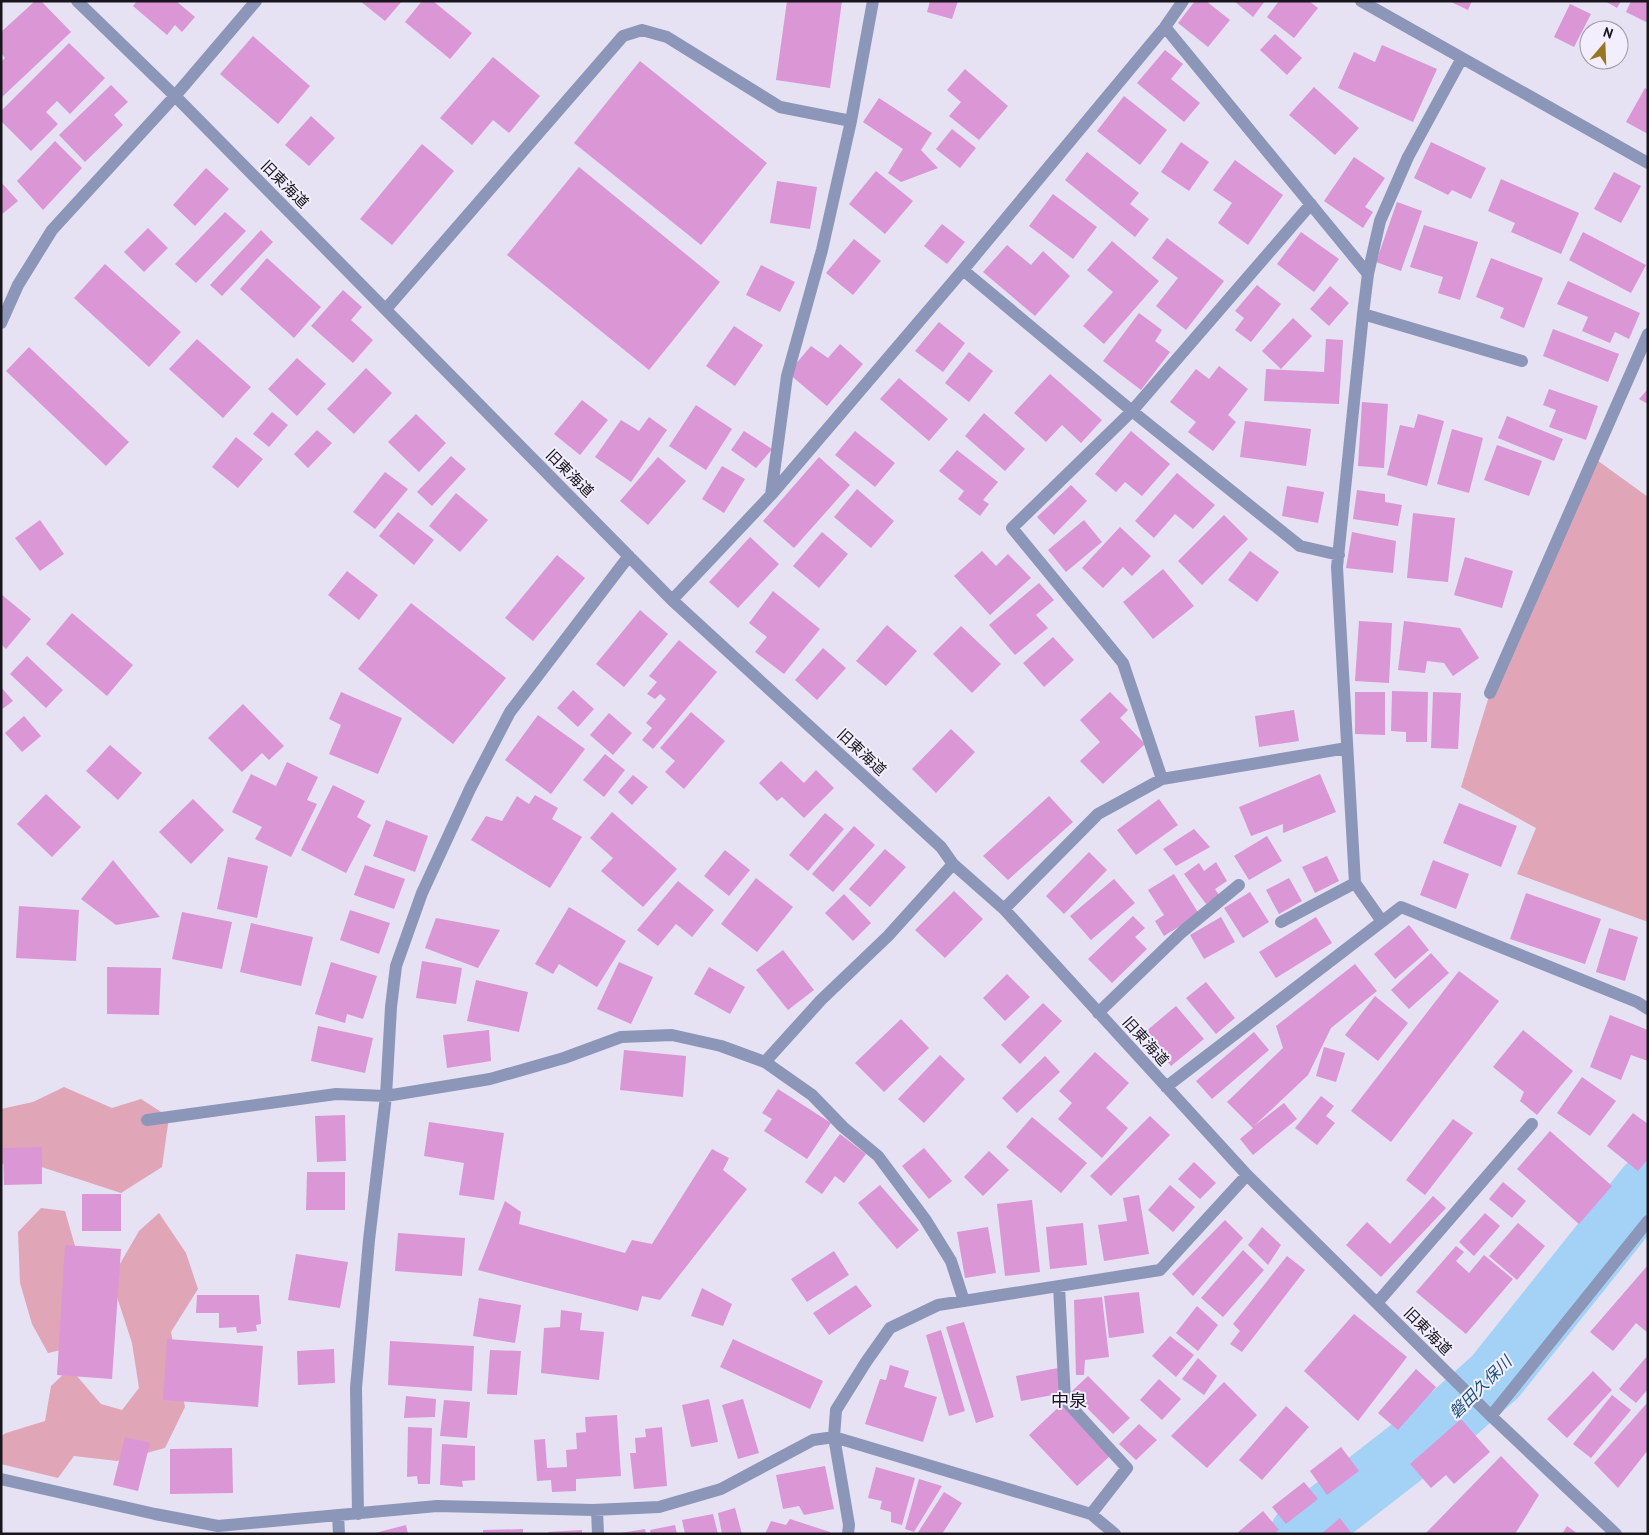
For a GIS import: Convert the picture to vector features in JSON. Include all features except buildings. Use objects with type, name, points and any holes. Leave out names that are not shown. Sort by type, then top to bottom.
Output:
[{"type":"street","name":"旧東海道","points":[[77,1],[175,96],[672,600],[942,847],[953,864],[1004,909],[1247,1175],[1491,1416],[1616,1534]]},
{"type":"street","points":[[1,323],[18,285],[52,230],[175,96],[256,1]]},
{"type":"street","points":[[771,495],[787,376],[822,250],[851,121],[873,1]]},
{"type":"street","points":[[672,600],[771,495],[963,270],[1165,27],[1184,1]]},
{"type":"street","points":[[1361,1],[1648,163]]},
{"type":"street","points":[[1165,27],[1368,274]]},
{"type":"street","points":[[386,310],[623,36],[642,30],[667,36],[780,107],[851,121]]},
{"type":"street","points":[[1381,920],[1355,883],[1338,567],[1339,555],[1363,314],[1368,274],[1380,221],[1408,157],[1462,58]]},
{"type":"street","points":[[1162,779],[1123,663],[1012,528],[1132,411],[1311,204]]},
{"type":"street","points":[[963,270],[1132,411],[1300,546],[1339,555]]},
{"type":"street","points":[[1363,314],[1522,361]]},
{"type":"street","points":[[1490,693],[1648,334]]},
{"type":"street","points":[[358,1514],[356,1388],[369,1240],[386,1096],[391,1007],[396,966],[426,884],[470,789],[510,712],[629,556]]},
{"type":"street","points":[[1004,909],[1098,814],[1162,779],[1347,748]]},
{"type":"street","points":[[765,1062],[821,1000],[888,936],[953,864]]},
{"type":"street","points":[[1281,922],[1355,883]]},
{"type":"street","points":[[1098,1013],[1182,932],[1239,885]]},
{"type":"street","points":[[1166,1087],[1401,906],[1637,1002],[1648,1009]]},
{"type":"street","points":[[147,1120],[336,1094],[386,1096],[490,1079],[564,1058],[621,1037],[672,1035],[721,1046],[765,1062],[812,1095],[843,1127],[878,1156],[925,1219],[951,1261],[964,1301]]},
{"type":"street","points":[[1377,1303],[1532,1124]]},
{"type":"street","points":[[848,1534],[849,1525],[834,1437],[836,1410],[890,1328],[938,1305],[1160,1270],[1247,1175]]},
{"type":"street","points":[[1491,1416],[1648,1221]]},
{"type":"street","points":[[1059,1286],[1065,1400],[1127,1468],[1091,1514]]},
{"type":"street","points":[[1,1479],[155,1514],[218,1526],[437,1506],[596,1510],[658,1506],[721,1489],[813,1440],[834,1437],[1091,1514],[1115,1534]]},
{"type":"street","points":[[596,1510],[598,1534]]},
{"type":"street","points":[[338,1515],[339,1534]]},
{"type":"shaded area","points":[[1594,458],[1648,497],[1648,922],[1517,874],[1536,828],[1461,787],[1490,693]]},
{"type":"shaded area","points":[[64,1087],[112,1108],[141,1099],[169,1117],[162,1167],[121,1193],[14,1158],[1,1165],[1,1109],[33,1102]]},
{"type":"shaded area","points":[[41,1208],[65,1211],[75,1246],[87,1275],[78,1346],[48,1353],[32,1324],[20,1283],[18,1232]]},
{"type":"shaded area","points":[[159,1213],[186,1253],[198,1289],[171,1332],[185,1407],[165,1448],[117,1461],[74,1456],[58,1478],[1,1464],[1,1436],[45,1421],[51,1386],[70,1368],[101,1404],[122,1410],[139,1388],[132,1343],[117,1297],[117,1269],[139,1231]]},
{"type":"waterway","name":"磐田久保川","points":[[1301,1534],[1439,1427],[1495,1377],[1648,1186]]},
{"type":"district","name":"中泉","points":[[1069,1400]]}]
